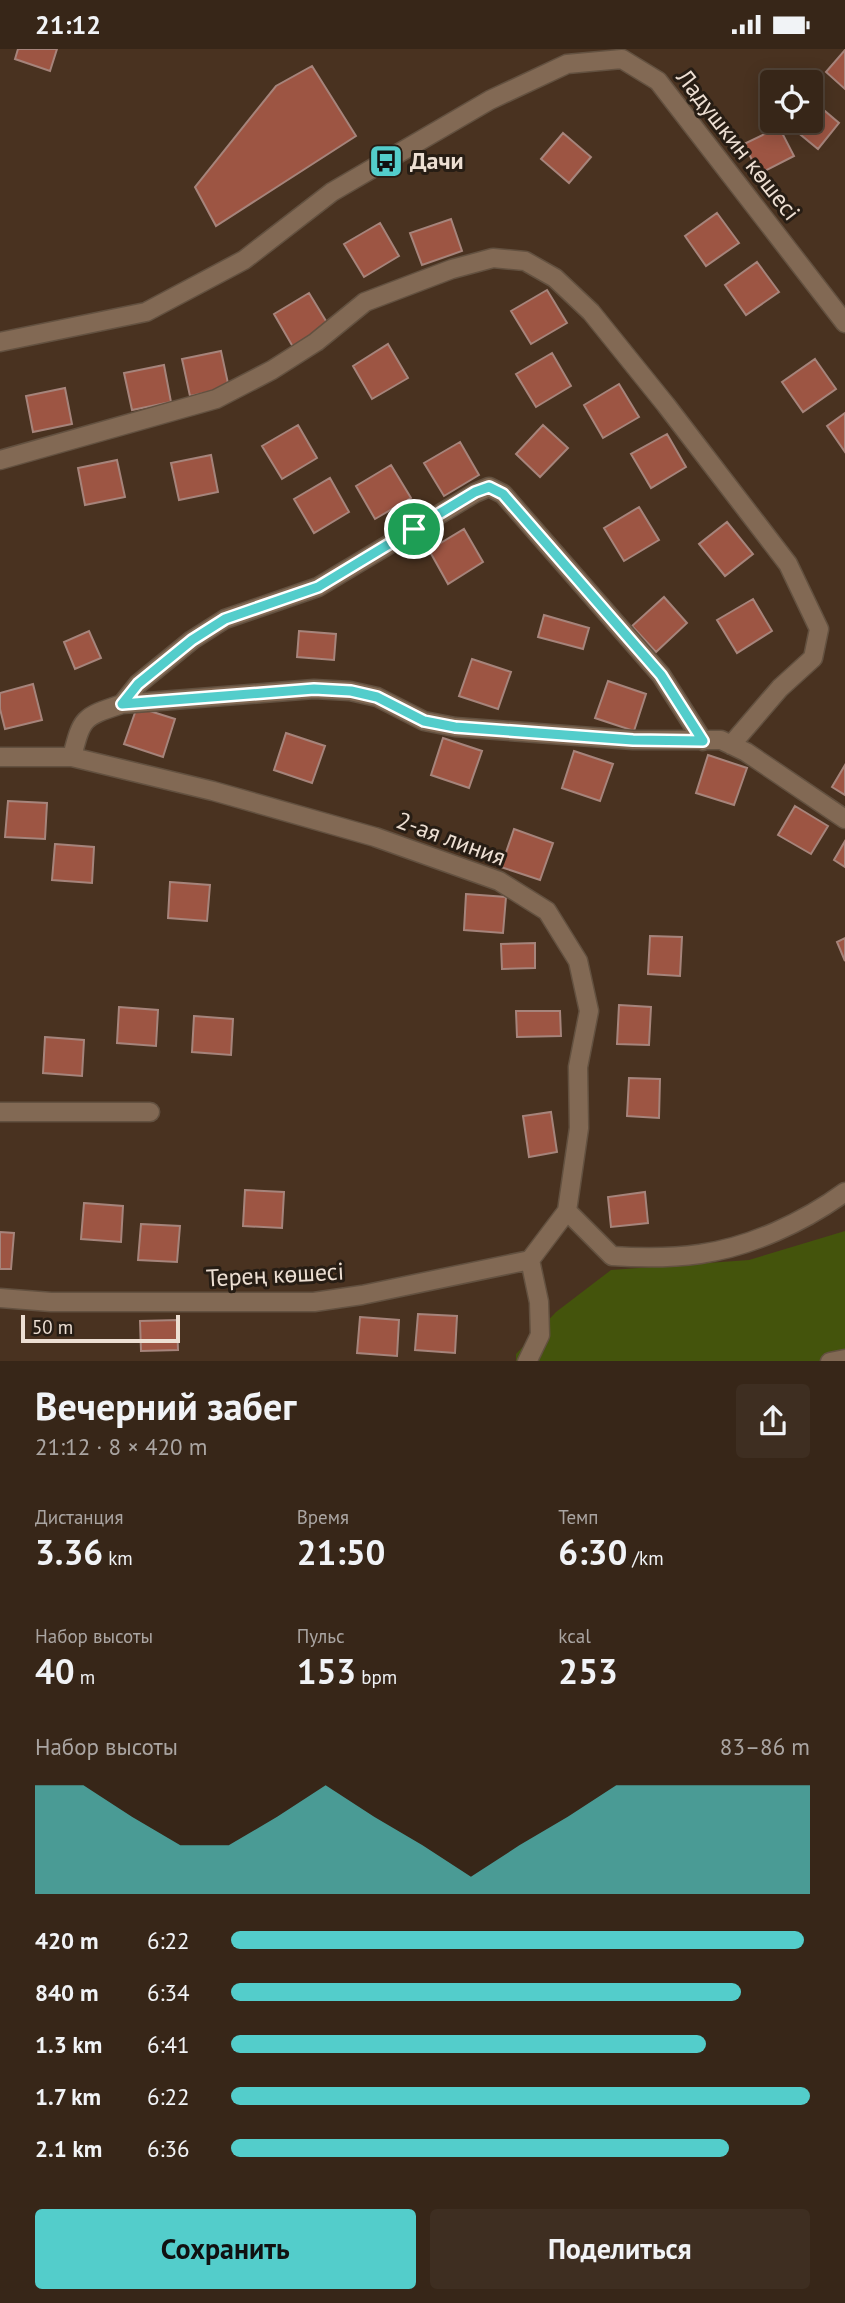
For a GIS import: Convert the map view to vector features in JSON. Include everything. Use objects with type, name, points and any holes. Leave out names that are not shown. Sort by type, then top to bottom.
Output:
[{"type":"street","name":"Ладушкин көшесі","points":[[0,342],[146,312],[244,260],[331,192],[490,100],[567,64],[622,59],[658,81],[845,323]]},
{"type":"street","points":[[0,460],[216,400],[316,342],[365,302],[453,269],[493,258],[525,261],[555,278],[591,312],[666,405],[789,563],[819,629],[813,657],[780,688],[731,745]]},
{"type":"street","points":[[122,704],[138,684],[192,640],[225,619],[318,587],[475,492],[489,487],[503,494],[661,675],[703,741]]},
{"type":"street","points":[[72,757],[80,725],[93,714],[122,704],[314,689],[351,691],[377,697],[424,721],[455,727],[633,740],[721,740],[747,753],[845,819]]},
{"type":"street","name":"2-ая линия","points":[[0,757],[72,757],[213,791],[375,837],[499,881],[547,911],[578,961],[589,1010],[578,1067],[579,1128],[567,1210]]},
{"type":"street","points":[[0,1112],[150,1112]]},
{"type":"street","points":[[527,1361],[540,1335],[539,1302],[530,1259],[567,1210],[612,1256],[700,1254],[754,1240],[822,1209],[845,1192]]},
{"type":"street","name":"Терең көшесі","points":[[0,1298],[64,1302],[314,1302],[530,1259]]},
{"type":"street","points":[[830,1361],[845,1359]]},
{"type":"green space","points":[[845,1231],[845,1361],[516,1361],[516,1354],[556,1312],[611,1270],[749,1260]]},
{"type":"building","points":[[18,49],[57,49],[50,71],[15,59]]},
{"type":"building","points":[[845,50],[845,89],[826,72]]},
{"type":"building","points":[[312,66],[356,136],[216,226],[195,187],[276,86]]},
{"type":"building","points":[[823,109],[839,123],[818,149],[799,133],[823,133]]},
{"type":"building","points":[[563,133],[591,157],[569,183],[541,159]]},
{"type":"building","points":[[767,133],[782,133],[794,156],[759,174],[744,144]]},
{"type":"building","points":[[717,213],[739,243],[706,266],[685,236]]},
{"type":"building","points":[[451,219],[462,251],[422,265],[410,233]]},
{"type":"building","points":[[380,223],[399,256],[364,277],[344,244]]},
{"type":"building","points":[[757,262],[779,292],[746,315],[725,285]]},
{"type":"building","points":[[547,290],[567,323],[531,344],[511,311]]},
{"type":"building","points":[[309,293],[329,326],[293,347],[274,314]]},
{"type":"building","points":[[388,344],[408,378],[372,399],[353,366]]},
{"type":"building","points":[[221,351],[229,388],[190,396],[182,359]]},
{"type":"building","points":[[552,353],[571,386],[536,407],[516,374]]},
{"type":"building","points":[[815,359],[836,389],[803,412],[782,382]]},
{"type":"building","points":[[164,365],[171,402],[132,410],[124,373]]},
{"type":"building","points":[[619,384],[639,417],[603,438],[584,405]]},
{"type":"building","points":[[65,388],[72,424],[33,432],[26,396]]},
{"type":"building","points":[[845,413],[845,452],[827,426]]},
{"type":"building","points":[[298,425],[317,458],[282,479],[262,446]]},
{"type":"building","points":[[543,425],[568,448],[540,477],[516,454]]},
{"type":"building","points":[[667,434],[686,467],[651,488],[631,454]]},
{"type":"building","points":[[460,442],[479,475],[444,496],[424,463]]},
{"type":"building","points":[[211,455],[218,492],[179,500],[171,463]]},
{"type":"building","points":[[117,460],[125,497],[85,505],[78,468]]},
{"type":"building","points":[[391,465],[411,498],[375,519],[356,486]]},
{"type":"building","points":[[330,478],[349,512],[314,533],[294,499]]},
{"type":"building","points":[[639,507],[659,540],[624,561],[604,528]]},
{"type":"building","points":[[727,522],[753,554],[725,576],[699,544]]},
{"type":"building","points":[[464,529],[483,562],[448,584],[429,550]]},
{"type":"building","points":[[664,597],[687,623],[656,652],[632,626]]},
{"type":"building","points":[[753,599],[772,631],[737,653],[717,620]]},
{"type":"building","points":[[544,615],[589,628],[583,649],[538,637]]},
{"type":"building","points":[[89,631],[101,658],[75,669],[64,642]]},
{"type":"building","points":[[299,631],[336,634],[334,660],[297,657]]},
{"type":"building","points":[[472,659],[511,672],[498,709],[459,696]]},
{"type":"building","points":[[608,681],[646,694],[634,731],[595,718]]},
{"type":"building","points":[[33,684],[42,720],[5,729],[0,709],[0,693]]},
{"type":"building","points":[[137,707],[175,719],[163,757],[124,744]]},
{"type":"building","points":[[286,733],[325,746],[312,783],[274,770]]},
{"type":"building","points":[[443,738],[482,751],[469,788],[431,775]]},
{"type":"building","points":[[574,751],[613,764],[600,801],[562,788]]},
{"type":"building","points":[[708,755],[747,768],[734,805],[696,793]]},
{"type":"building","points":[[845,765],[845,795],[832,787]]},
{"type":"building","points":[[8,801],[47,803],[45,839],[5,837]]},
{"type":"building","points":[[795,806],[828,826],[811,854],[778,835]]},
{"type":"building","points":[[514,829],[553,843],[540,880],[501,867]]},
{"type":"building","points":[[845,841],[845,867],[834,860]]},
{"type":"building","points":[[55,844],[94,847],[92,883],[52,880]]},
{"type":"building","points":[[170,882],[210,885],[207,921],[168,918]]},
{"type":"building","points":[[466,894],[506,897],[503,933],[464,930]]},
{"type":"building","points":[[650,936],[682,937],[680,976],[648,974]]},
{"type":"building","points":[[845,938],[845,961],[837,942]]},
{"type":"building","points":[[535,943],[535,968],[502,969],[501,944]]},
{"type":"building","points":[[619,1005],[651,1007],[649,1045],[617,1044]]},
{"type":"building","points":[[119,1007],[158,1010],[156,1046],[117,1043]]},
{"type":"building","points":[[516,1011],[560,1011],[561,1036],[517,1037]]},
{"type":"building","points":[[194,1016],[233,1019],[231,1055],[192,1052]]},
{"type":"building","points":[[45,1037],[84,1040],[82,1076],[43,1073]]},
{"type":"building","points":[[629,1078],[660,1079],[659,1118],[627,1116]]},
{"type":"building","points":[[551,1112],[557,1152],[529,1157],[523,1116]]},
{"type":"building","points":[[245,1190],[284,1192],[282,1228],[243,1226]]},
{"type":"building","points":[[645,1192],[648,1223],[611,1227],[608,1197]]},
{"type":"building","points":[[84,1203],[123,1206],[121,1242],[81,1239]]},
{"type":"building","points":[[141,1224],[180,1226],[177,1262],[138,1260]]},
{"type":"building","points":[[0,1232],[14,1233],[11,1269],[0,1269]]},
{"type":"building","points":[[418,1314],[457,1316],[455,1353],[415,1350]]},
{"type":"building","points":[[360,1317],[399,1320],[397,1356],[357,1353]]},
{"type":"building","points":[[177,1320],[178,1350],[141,1351],[140,1321]]},
{"type":"place","name":"Дачи","points":[[386,161]]},
{"type":"route","points":[[489,487],[503,494],[661,675],[703,741],[506,733],[455,727],[424,721],[377,697],[351,691],[314,689],[122,704],[138,684],[192,640],[225,619],[318,587],[414,529],[475,492],[489,487]]}]
